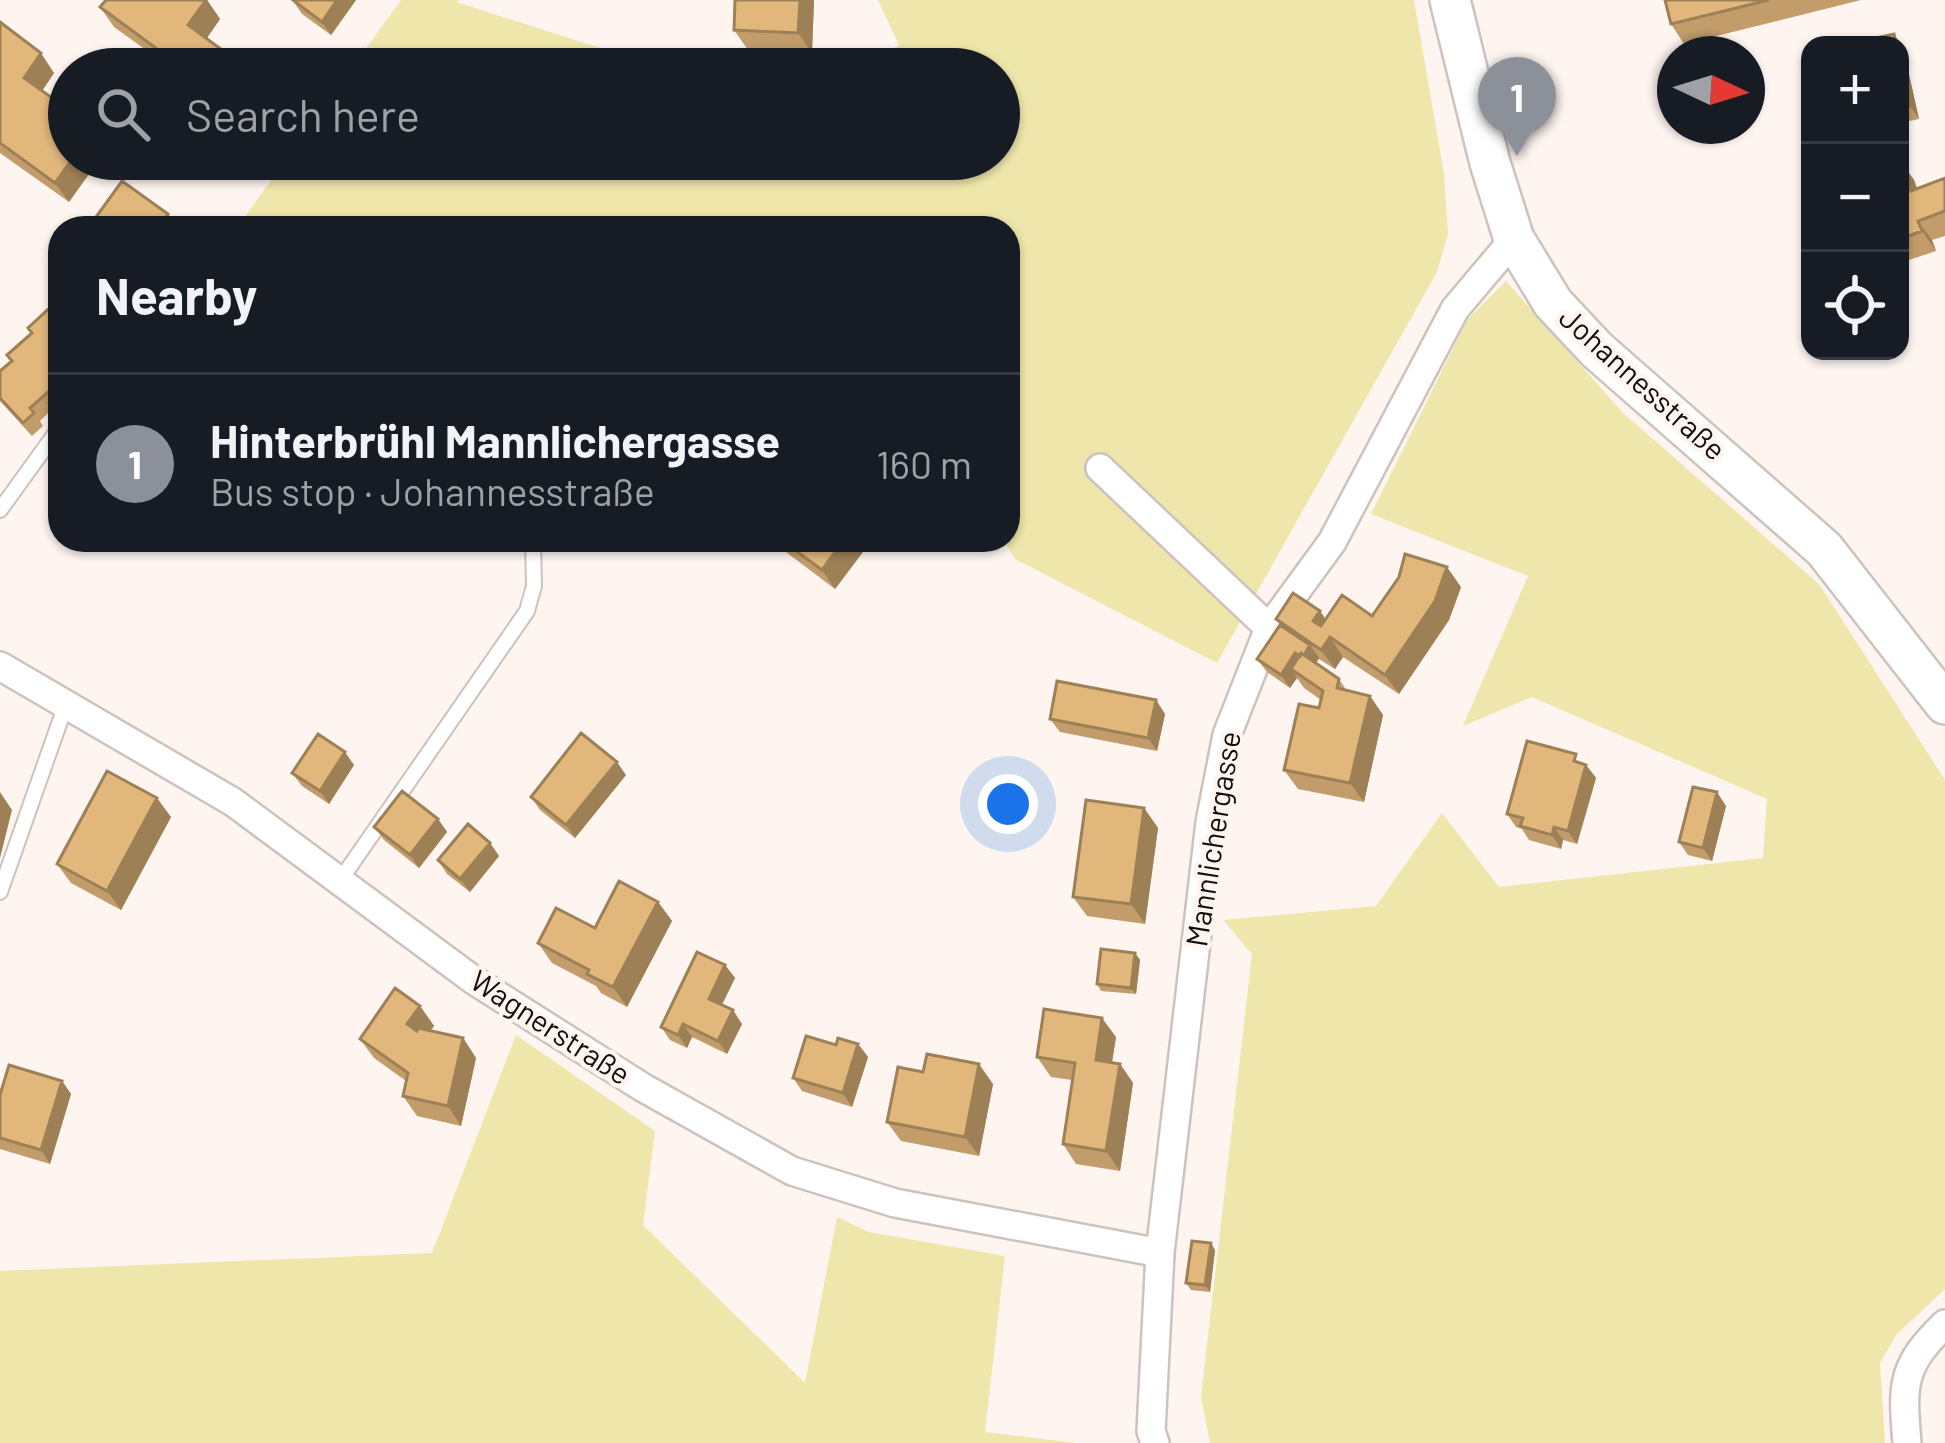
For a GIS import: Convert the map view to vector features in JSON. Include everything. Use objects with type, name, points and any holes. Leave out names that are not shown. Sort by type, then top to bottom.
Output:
[{"type":"main road","name":"Johannesstraße","points":[[1450,0],[1514,239],[1553,303],[1598,350],[1824,549],[1945,704]]},
{"type":"street","name":"Mannlichergasse","points":[[1155,1443],[1151,1430],[1160,1252],[1210,822],[1227,735],[1269,628],[1332,542],[1454,309],[1514,239]]},
{"type":"street","points":[[1100,468],[1269,628]]},
{"type":"street","name":"Wagnerstraße","points":[[0,666],[233,802],[491,992],[642,1088],[792,1171],[895,1203],[1160,1252]]},
{"type":"street","points":[[1907,1443],[1902,1391],[1919,1349],[1945,1324]]},
{"type":"lane","points":[[0,510],[48,444]]},
{"type":"lane","points":[[340,882],[527,611],[534,586],[533,552]]},
{"type":"lane","points":[[0,892],[66,704]]},
{"type":"shaded area","points":[[401,0],[460,0],[456,2],[600,48],[366,48]]},
{"type":"shaded area","points":[[878,0],[1414,0],[1444,174],[1448,234],[1437,272],[1217,663],[1015,559],[1011,552],[1020,552],[1020,216],[246,216],[271,180],[1020,180],[1020,48],[894,48],[899,45]]},
{"type":"shaded area","points":[[1506,281],[1622,412],[1819,584],[1945,780],[1945,1289],[1897,1334],[1880,1363],[1885,1443],[1210,1443],[1201,1397],[1252,954],[1223,920],[1376,906],[1442,813],[1499,887],[1763,858],[1767,799],[1532,697],[1463,726],[1528,576],[1371,514],[1467,320]]},
{"type":"shaded area","points":[[516,1035],[655,1131],[643,1225],[805,1383],[837,1217],[869,1232],[1005,1256],[985,1432],[1076,1443],[0,1443],[0,1271],[432,1253]]},
{"type":"building","points":[[106,0],[206,0],[188,25],[219,48],[156,48],[100,7]]},
{"type":"building","points":[[293,0],[337,0],[322,22]]},
{"type":"building","points":[[735,0],[800,0],[798,33],[734,30]]},
{"type":"building","points":[[1665,0],[1769,0],[1671,24]]},
{"type":"building","points":[[0,22],[41,53],[24,78],[48,95],[48,178],[0,143]]},
{"type":"building","points":[[1945,178],[1945,211],[1918,221],[1922,231],[1909,236],[1909,186],[1911,191]]},
{"type":"building","points":[[122,181],[168,214],[167,216],[97,216]]},
{"type":"building","points":[[48,309],[48,392],[30,408],[34,413],[23,423],[0,398],[0,371],[12,361],[7,355],[32,333],[28,328]]},
{"type":"building","points":[[797,552],[835,552],[822,570]]},
{"type":"building","points":[[1405,554],[1447,567],[1435,601],[1385,675],[1330,637],[1321,650],[1276,619],[1293,593],[1320,611],[1313,621],[1321,626],[1342,595],[1372,616],[1399,577]]},
{"type":"building","points":[[1280,625],[1310,645],[1304,655],[1295,653],[1281,675],[1257,659]]},
{"type":"building","points":[[1301,653],[1339,679],[1337,688],[1370,696],[1350,783],[1284,770],[1299,704],[1319,708],[1323,691],[1291,669]]},
{"type":"building","points":[[1057,681],[1156,700],[1148,738],[1050,719]]},
{"type":"building","points":[[581,733],[617,762],[566,825],[531,797]]},
{"type":"building","points":[[318,734],[345,752],[320,791],[292,773]]},
{"type":"building","points":[[1527,741],[1576,754],[1574,761],[1586,765],[1568,831],[1554,827],[1552,835],[1520,826],[1523,818],[1507,814]]},
{"type":"building","points":[[107,771],[157,798],[107,891],[57,864]]},
{"type":"building","points":[[1693,787],[1717,792],[1703,848],[1679,842]]},
{"type":"building","points":[[402,791],[438,819],[410,855],[374,827]]},
{"type":"building","points":[[1086,800],[1144,808],[1131,904],[1073,897]]},
{"type":"building","points":[[468,824],[490,843],[460,879],[438,860]]},
{"type":"building","points":[[619,881],[658,902],[613,987],[538,943],[556,908],[595,928]]},
{"type":"building","points":[[1101,949],[1135,953],[1131,988],[1097,984]]},
{"type":"building","points":[[697,952],[725,965],[709,999],[733,1010],[718,1041],[683,1024],[678,1035],[661,1027]]},
{"type":"building","points":[[395,988],[420,1006],[407,1024],[417,1031],[463,1038],[448,1106],[403,1096],[408,1073],[360,1039]]},
{"type":"building","points":[[1044,1009],[1102,1018],[1096,1060],[1120,1064],[1106,1151],[1063,1144],[1075,1063],[1037,1057]]},
{"type":"building","points":[[806,1036],[836,1045],[838,1038],[858,1044],[843,1093],[793,1078]]},
{"type":"building","points":[[927,1054],[979,1064],[965,1137],[887,1122],[898,1067],[923,1072]]},
{"type":"building","points":[[9,1065],[62,1081],[41,1150],[0,1138],[0,1095]]},
{"type":"building","points":[[1192,1241],[1211,1243],[1205,1285],[1186,1283]]},
{"type":"place","name":"Hinterbrühl Mannlichergasse","points":[[1517,156]]}]
